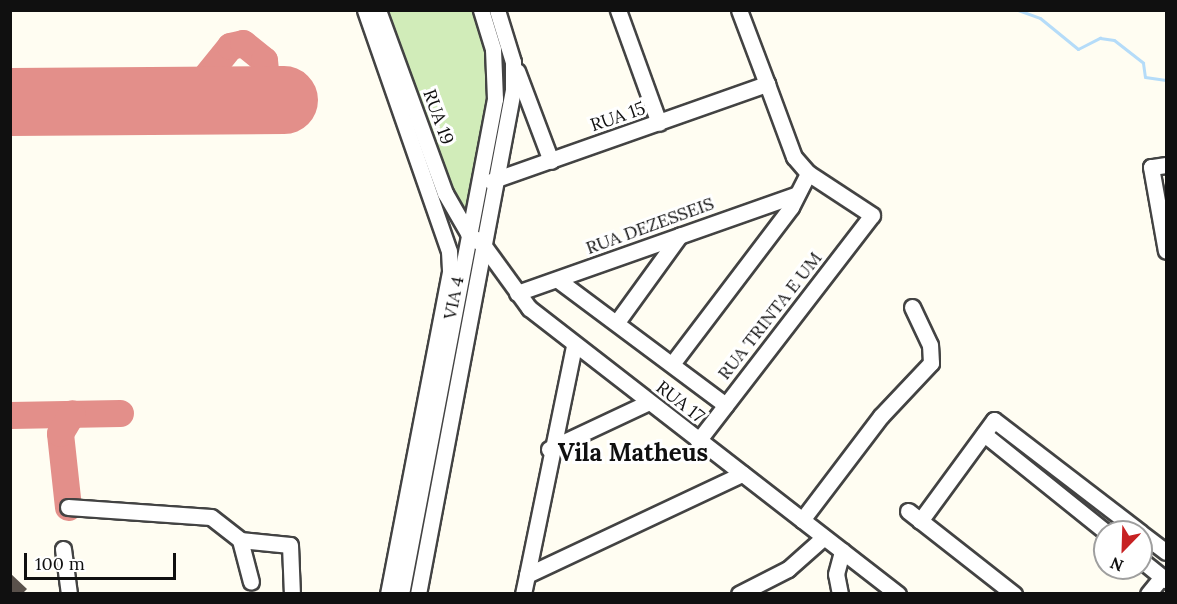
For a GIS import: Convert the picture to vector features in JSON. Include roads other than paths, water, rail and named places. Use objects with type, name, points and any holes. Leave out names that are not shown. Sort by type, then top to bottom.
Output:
[{"type":"street","points":[[365,10],[449,251],[450,272],[388,594]]},
{"type":"street","name":"RUA 19","points":[[378,10],[445,193],[468,234]]},
{"type":"street","name":"VIA 4","points":[[401,594],[468,234],[480,181],[496,83],[481,10]]},
{"type":"street","name":"VIA 4","points":[[418,594],[497,180],[513,62],[497,10]]},
{"type":"street","points":[[618,10],[659,123]]},
{"type":"street","points":[[672,364],[796,195],[808,173],[794,157],[739,10]]},
{"type":"street","points":[[513,62],[551,161]]},
{"type":"street","name":"RUA 15","points":[[480,181],[497,180],[767,84]]},
{"type":"street","points":[[1167,165],[1151,166],[1160,188],[1167,251]]},
{"type":"street","name":"RUA TRINTA E UM","points":[[699,441],[872,215],[808,173]]},
{"type":"street","name":"RUA DEZESSEIS","points":[[517,293],[796,195]]},
{"type":"street","name":"RUA 17","points":[[468,234],[484,246],[517,293],[574,346],[898,594]]},
{"type":"street","points":[[618,322],[680,235]]},
{"type":"street","points":[[558,280],[618,322],[726,405]]},
{"type":"street","points":[[802,520],[881,416],[931,363],[930,345],[912,307]]},
{"type":"street","points":[[524,594],[549,449],[574,346]]},
{"type":"street","points":[[549,449],[649,402]]},
{"type":"street","points":[[920,521],[994,420],[1125,520]]},
{"type":"street","points":[[984,434],[1093,522]]},
{"type":"street","points":[[526,575],[742,474]]},
{"type":"street","points":[[68,507],[211,517],[240,540],[290,545],[292,594]]},
{"type":"street","points":[[908,511],[1014,594]]},
{"type":"street","points":[[739,594],[788,569],[824,537]]},
{"type":"street","points":[[240,540],[252,582]]},
{"type":"street","points":[[1153,541],[1167,552]]},
{"type":"street","points":[[63,549],[69,594]]},
{"type":"street","points":[[840,594],[836,574],[842,551]]},
{"type":"street","points":[[1148,594],[1164,579]]},
{"type":"waterway","points":[[1018,10],[1040,18],[1078,49],[1100,38],[1114,40],[1143,63],[1145,77],[1166,80]]},
{"type":"district","name":"Vila Matheus","points":[[633,453]]}]
